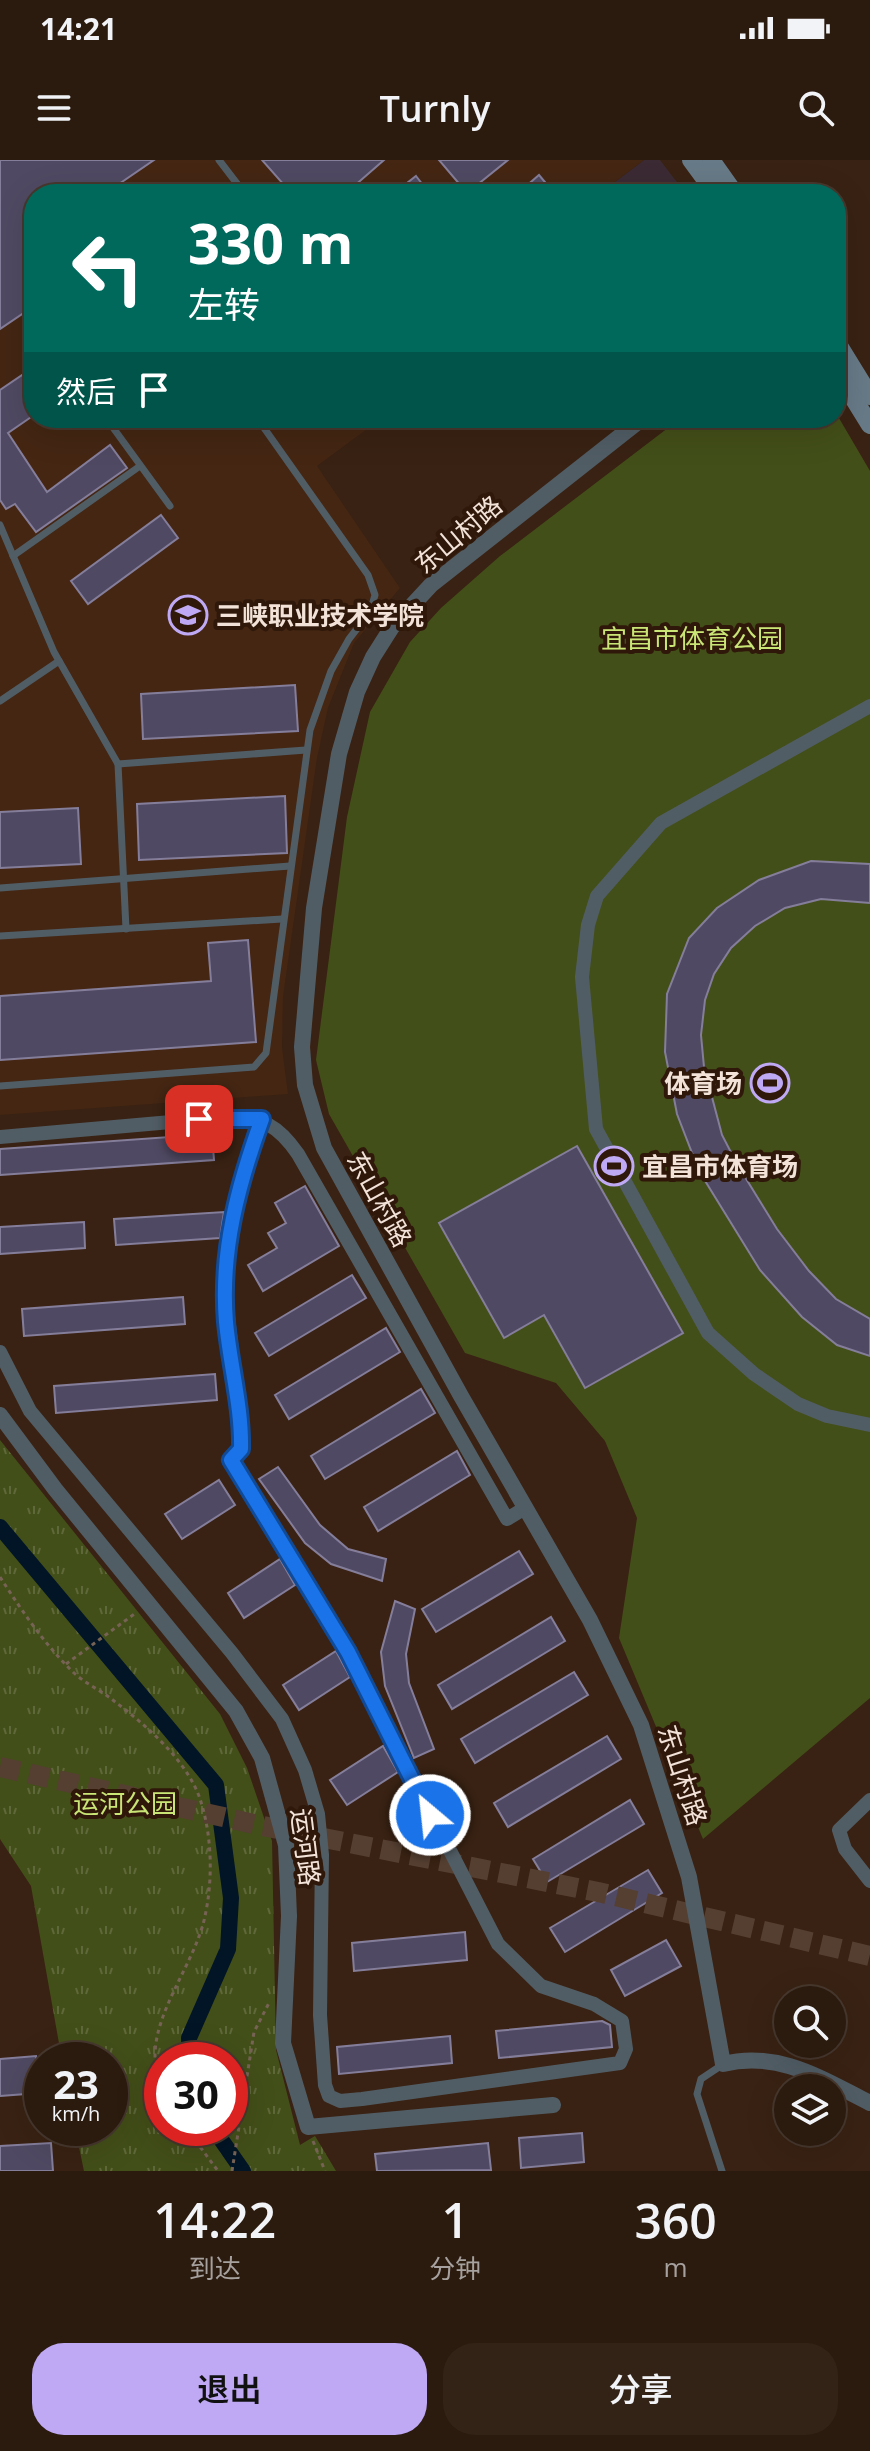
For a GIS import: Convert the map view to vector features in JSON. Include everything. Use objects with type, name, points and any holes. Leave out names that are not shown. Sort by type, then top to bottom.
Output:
[{"type":"main road","points":[[691,160],[709,184]]},
{"type":"main road","points":[[711,160],[728,184]]},
{"type":"main road","points":[[846,357],[870,396]]},
{"type":"main road","points":[[846,386],[870,425]]},
{"type":"street","name":"东山村路","points":[[630,428],[431,585],[392,627],[373,657],[357,692],[339,754],[314,908],[302,1047],[305,1085],[324,1148],[590,1620],[641,1725],[660,1777],[701,1932],[723,2064]]},
{"type":"street","points":[[870,706],[661,823],[597,896],[588,925],[582,977],[596,1129],[708,1333],[754,1374],[798,1404],[827,1416],[870,1425]]},
{"type":"street","points":[[0,1137],[228,1117],[262,1119],[276,1126],[298,1154],[507,1519],[525,1508]]},
{"type":"street","points":[[0,1352],[30,1411],[232,1653],[282,1719],[305,1770],[318,1814],[322,1855],[320,2015],[325,2085],[329,2096],[340,2101],[362,2099],[620,2063],[626,2049],[622,2021],[594,2004],[541,1986],[498,1944],[348,1652],[231,1460],[241,1449],[241,1428],[226,1323],[224,1282],[232,1220],[262,1119]]},
{"type":"street","name":"运河路","points":[[0,1415],[55,1489],[151,1603],[249,1731],[273,1788],[286,1845],[289,1916],[283,2043],[308,2127]]},
{"type":"street","points":[[870,1800],[839,1830],[845,1849],[870,1881]]},
{"type":"street","points":[[723,2064],[746,2058],[789,2063],[870,2103]]},
{"type":"street","points":[[308,2127],[553,2105]]},
{"type":"lane","points":[[219,160],[237,184]]},
{"type":"lane","points":[[113,428],[170,506]]},
{"type":"lane","points":[[0,1086],[254,1067],[266,1053],[306,750],[331,671],[349,639],[370,612],[375,595],[368,575],[264,428]]},
{"type":"lane","points":[[13,556],[140,466]]},
{"type":"lane","points":[[0,525],[59,661],[118,764],[126,929]]},
{"type":"lane","points":[[0,701],[59,661]]},
{"type":"lane","points":[[118,764],[306,750]]},
{"type":"lane","points":[[0,888],[290,866]]},
{"type":"lane","points":[[0,936],[282,919]]},
{"type":"lane","points":[[722,2171],[697,2094],[701,2079],[723,2064]]},
{"type":"path","points":[[0,1577],[30,1622],[67,1663],[173,1756],[200,1799],[208,1835],[210,1873],[205,1918],[156,2042]]},
{"type":"path","points":[[67,1663],[123,1622]]},
{"type":"path","points":[[232,2171],[254,2032],[263,2011],[285,1978]]},
{"type":"path","points":[[308,2127],[325,2171]]},
{"type":"path","points":[[199,2146],[218,2171]]},
{"type":"shaded area","name":"三峡职业技术学院","points":[[0,160],[644,160],[612,184],[24,184],[24,428],[368,428],[317,466],[400,588],[354,643],[328,708],[317,758],[283,997],[282,1047],[288,1094],[0,1115]]},
{"type":"shaded area","points":[[644,160],[660,160],[678,184],[612,184]]},
{"type":"green space","name":"宜昌市体育场","points":[[668,428],[845,428],[870,471],[870,1698],[703,1839],[619,1638],[637,1518],[605,1441],[556,1383],[465,1353],[329,1114],[316,1060],[347,817],[370,712],[410,642],[441,608],[500,556]]},
{"type":"green space","name":"运河公园","points":[[0,1440],[220,1714],[247,1768],[272,1841],[276,2050],[300,2145],[315,2136],[336,2171],[84,2171],[79,2146],[128,2146],[128,2042],[59,2042],[31,1886],[0,1839]]},
{"type":"building","points":[[0,160],[154,160],[119,184],[24,184],[24,313],[0,329]]},
{"type":"building","points":[[262,160],[384,160],[356,184],[283,184]]},
{"type":"building","points":[[439,160],[508,160],[478,184],[459,184]]},
{"type":"building","points":[[539,175],[547,184],[529,184]]},
{"type":"building","points":[[416,176],[422,184],[406,184]]},
{"type":"building","points":[[24,374],[24,422],[8,433],[47,492],[110,445],[127,468],[36,532],[15,504],[6,509],[0,500],[0,390]]},
{"type":"building","points":[[161,515],[178,538],[88,604],[71,581]]},
{"type":"building","points":[[295,685],[298,731],[143,739],[141,694]]},
{"type":"building","points":[[285,796],[287,853],[139,860],[137,804]]},
{"type":"building","points":[[78,808],[81,864],[0,868],[0,812]]},
{"type":"building","points":[[811,861],[870,864],[870,903],[821,899],[785,908],[755,926],[731,948],[714,974],[705,1000],[701,1035],[704,1067],[722,1135],[737,1164],[777,1229],[809,1271],[836,1299],[870,1319],[870,1356],[837,1345],[802,1317],[760,1270],[699,1171],[677,1114],[665,1052],[667,994],[689,938],[717,908],[759,880]]},
{"type":"building","points":[[248,940],[256,1042],[0,1060],[0,996],[211,981],[208,943]]},
{"type":"building","points":[[212,1134],[214,1160],[0,1175],[0,1149]]},
{"type":"building","points":[[577,1146],[683,1333],[585,1388],[544,1315],[504,1338],[439,1223]]},
{"type":"building","points":[[305,1186],[339,1246],[263,1291],[248,1265],[277,1248],[268,1233],[286,1223],[275,1203]]},
{"type":"building","points":[[224,1212],[220,1238],[116,1245],[114,1219]]},
{"type":"building","points":[[84,1222],[85,1248],[0,1254],[0,1227]]},
{"type":"building","points":[[352,1275],[366,1298],[269,1356],[255,1333]]},
{"type":"building","points":[[183,1297],[185,1324],[24,1336],[22,1309]]},
{"type":"building","points":[[386,1328],[400,1352],[289,1419],[275,1395]]},
{"type":"building","points":[[215,1374],[217,1400],[56,1413],[54,1386]]},
{"type":"building","points":[[421,1389],[435,1413],[325,1479],[311,1456]]},
{"type":"building","points":[[457,1451],[470,1475],[378,1531],[364,1507]]},
{"type":"building","points":[[278,1467],[320,1525],[348,1549],[386,1559],[382,1581],[331,1564],[305,1543],[259,1479]]},
{"type":"building","points":[[219,1480],[235,1505],[182,1539],[165,1514]]},
{"type":"building","points":[[519,1551],[533,1574],[436,1632],[422,1609]]},
{"type":"building","points":[[280,1559],[295,1585],[244,1618],[228,1593]]},
{"type":"building","points":[[395,1601],[415,1609],[406,1654],[409,1683],[434,1749],[414,1758],[385,1686],[381,1652]]},
{"type":"building","points":[[551,1617],[565,1641],[452,1709],[438,1685]]},
{"type":"building","points":[[336,1651],[350,1677],[299,1710],[283,1685]]},
{"type":"building","points":[[574,1672],[588,1695],[475,1763],[461,1739]]},
{"type":"building","points":[[607,1736],[621,1759],[508,1827],[494,1803]]},
{"type":"building","points":[[383,1746],[398,1772],[347,1805],[330,1780]]},
{"type":"building","points":[[630,1800],[644,1824],[547,1882],[533,1859]]},
{"type":"building","points":[[648,1870],[662,1893],[565,1952],[550,1928]]},
{"type":"building","points":[[465,1932],[467,1960],[354,1971],[352,1943]]},
{"type":"building","points":[[666,1940],[681,1966],[625,1996],[611,1970]]},
{"type":"building","points":[[602,2021],[610,2025],[612,2047],[499,2058],[496,2031]]},
{"type":"building","points":[[450,2036],[452,2063],[339,2074],[337,2047]]},
{"type":"building","points":[[24,2057],[24,2094],[0,2096],[0,2059]]},
{"type":"building","points":[[582,2133],[584,2162],[521,2168],[519,2138]]},
{"type":"building","points":[[488,2143],[491,2170],[377,2171],[375,2154]]},
{"type":"building","points":[[0,2146],[51,2146],[53,2171],[0,2171]]},
{"type":"waterway","points":[[0,1527],[216,1785],[231,1898],[228,1949],[189,2042]]},
{"type":"waterway","points":[[226,2146],[243,2171]]},
{"type":"tunnel","points":[[0,1767],[263,1826],[598,1892],[870,1956]]},
{"type":"place","name":"三峡职业技术学院","points":[[188,615]]},
{"type":"place","name":"体育场","points":[[770,1083]]},
{"type":"place","name":"宜昌市体育场","points":[[614,1166]]},
{"type":"route","points":[[199,1119],[262,1119],[232,1220],[224,1282],[226,1323],[241,1428],[241,1449],[231,1460],[348,1652],[430,1815]]},
{"type":"park label","name":"宜昌市体育公园","points":[[692,638]]}]
